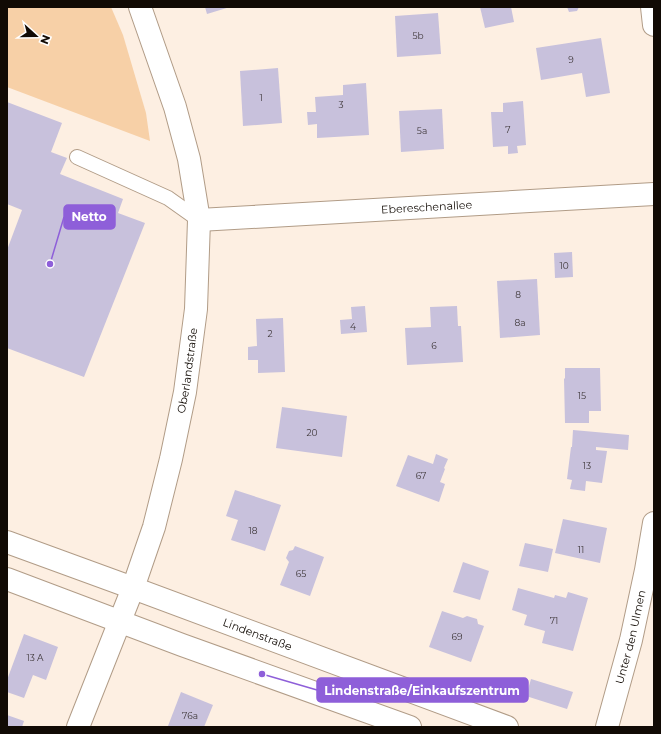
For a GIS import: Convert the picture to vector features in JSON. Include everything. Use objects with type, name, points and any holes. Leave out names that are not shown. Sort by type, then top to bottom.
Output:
[{"type":"street","name":"Oberlandstraße","points":[[78,727],[133,588],[154,527],[171,459],[185,392],[196,309],[199,220],[189,159],[175,107],[140,7]]},
{"type":"street","points":[[652,7],[654,25]]},
{"type":"street","name":"Ebereschenallee","points":[[199,220],[654,194]]},
{"type":"street","name":"Unter den Ulmen","points":[[606,727],[631,640],[646,570],[654,523]]},
{"type":"street","name":"Lindenstraße","points":[[7,542],[507,727]]},
{"type":"street","points":[[7,579],[262,674],[410,727]]},
{"type":"lane","points":[[77,157],[168,198],[199,220]]},
{"type":"shaded area","points":[[7,7],[111,7],[123,35],[146,113],[150,141],[7,87]]},
{"type":"building","points":[[205,7],[230,7],[207,14]]},
{"type":"building","points":[[480,7],[511,7],[514,22],[485,28]]},
{"type":"building","points":[[567,7],[579,7],[577,11],[569,12]]},
{"type":"building","points":[[438,13],[441,54],[397,57],[395,16]]},
{"type":"building","points":[[601,38],[610,93],[586,97],[582,73],[541,80],[536,48]]},
{"type":"building","points":[[278,68],[282,123],[243,126],[240,71]]},
{"type":"building","points":[[366,83],[369,135],[317,138],[317,124],[308,125],[307,112],[316,112],[315,97],[343,95],[343,85]]},
{"type":"building","points":[[523,101],[526,145],[517,146],[518,153],[508,154],[508,146],[493,147],[491,112],[503,112],[503,103]]},
{"type":"building","points":[[7,102],[62,123],[51,152],[67,158],[60,174],[123,199],[118,213],[145,223],[84,377],[7,348],[7,250],[22,210],[7,204]]},
{"type":"building","points":[[442,109],[444,149],[401,152],[399,111]]},
{"type":"building","points":[[572,252],[573,277],[555,278],[554,253]]},
{"type":"building","points":[[537,279],[540,335],[500,338],[497,281]]},
{"type":"building","points":[[365,306],[367,332],[341,334],[340,320],[352,319],[351,307]]},
{"type":"building","points":[[457,306],[458,326],[461,326],[463,362],[407,365],[405,328],[431,327],[430,307]]},
{"type":"building","points":[[283,318],[285,372],[258,373],[258,360],[248,360],[248,347],[257,346],[256,319]]},
{"type":"building","points":[[565,368],[600,368],[601,411],[589,411],[589,423],[565,423]]},
{"type":"building","points":[[282,407],[347,416],[342,457],[276,448]]},
{"type":"building","points":[[573,430],[629,435],[628,450],[596,447],[596,450],[607,451],[602,483],[586,481],[585,491],[570,489],[572,480],[567,479]]},
{"type":"building","points":[[436,454],[448,459],[440,482],[445,484],[439,502],[396,486],[408,455],[433,464]]},
{"type":"building","points":[[235,490],[281,505],[265,551],[231,540],[238,520],[226,516]]},
{"type":"building","points":[[563,519],[607,528],[600,563],[555,553]]},
{"type":"building","points":[[525,543],[553,549],[548,572],[519,566]]},
{"type":"building","points":[[295,546],[324,557],[310,596],[280,585],[289,562],[286,558],[289,551],[293,550]]},
{"type":"building","points":[[463,562],[489,571],[480,600],[453,592]]},
{"type":"building","points":[[518,588],[554,598],[555,595],[566,598],[568,592],[588,598],[573,651],[542,643],[545,631],[524,625],[527,615],[512,610]]},
{"type":"building","points":[[442,611],[463,618],[467,616],[477,619],[478,624],[484,626],[471,662],[429,647]]},
{"type":"building","points":[[24,634],[58,647],[46,680],[33,675],[24,698],[7,692],[7,680]]},
{"type":"building","points":[[531,679],[573,692],[567,709],[526,696]]},
{"type":"building","points":[[181,692],[213,705],[204,727],[168,726]]},
{"type":"building","points":[[7,715],[24,721],[22,727],[7,727]]},
{"type":"place","name":"Netto","points":[[50,264]]},
{"type":"place","name":"Lindenstraße/Einkaufszentrum","points":[[262,674]]}]
